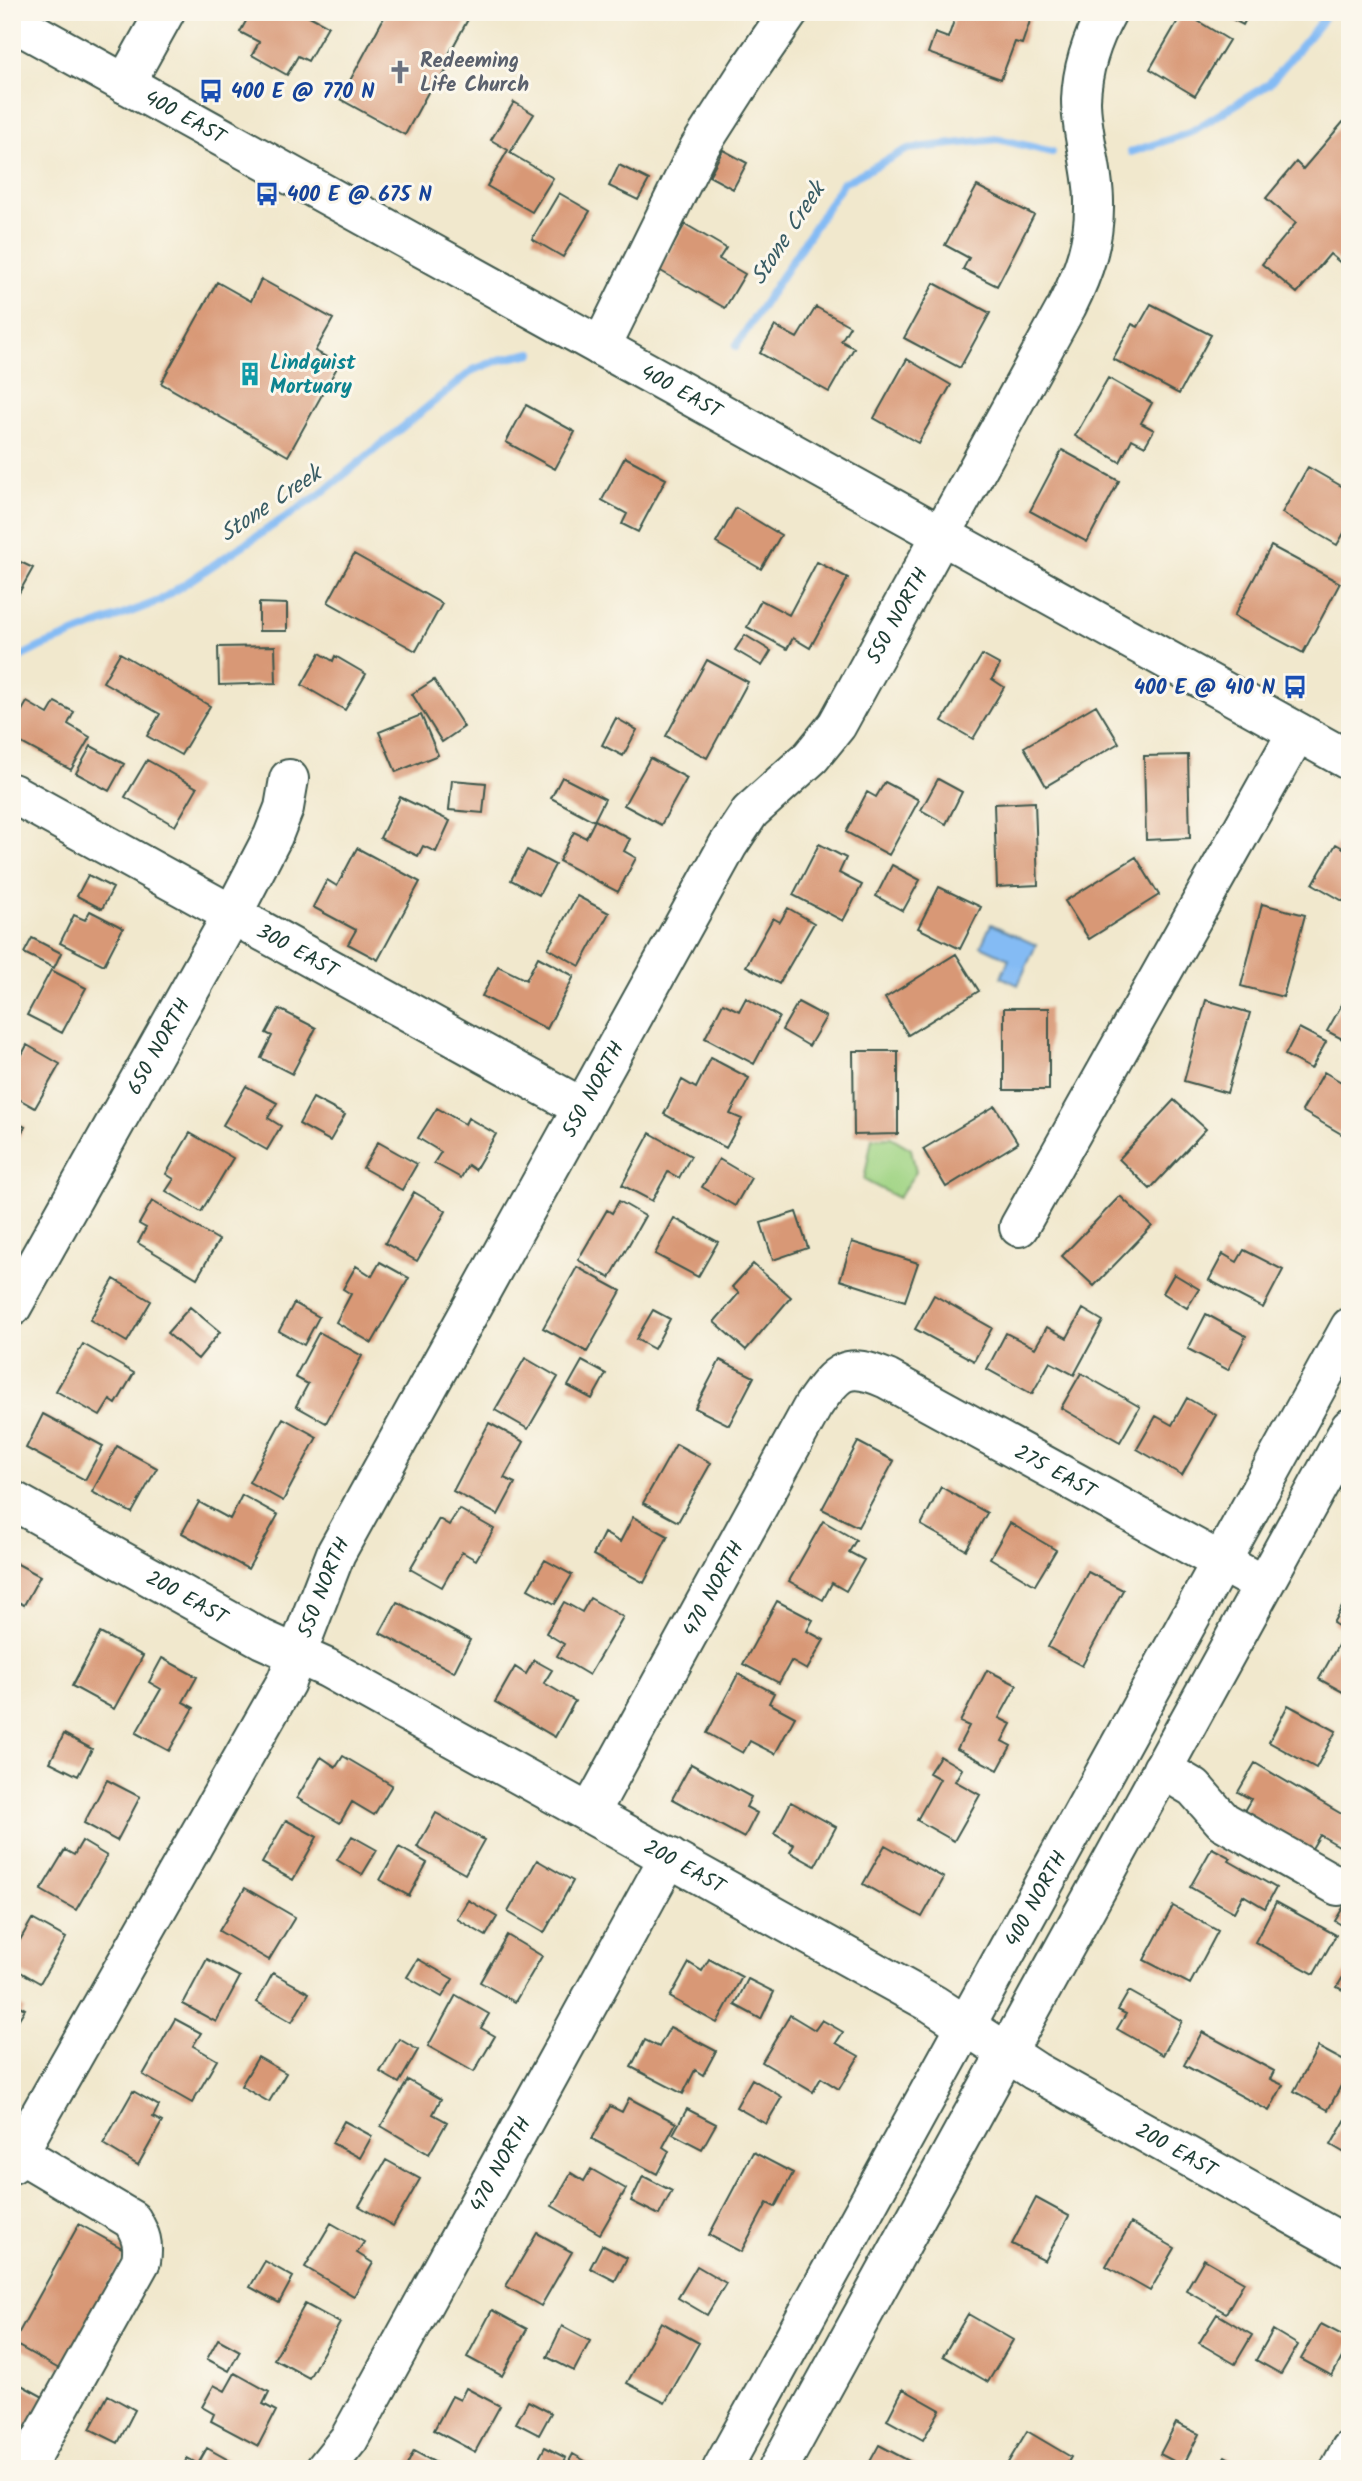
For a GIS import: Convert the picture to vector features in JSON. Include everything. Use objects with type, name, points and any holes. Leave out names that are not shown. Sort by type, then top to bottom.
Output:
[{"type":"street","points":[[125,84],[165,12]]},
{"type":"street","points":[[601,347],[699,148],[789,12]]},
{"type":"street","name":"550 NORTH","points":[[15,2159],[286,1682],[336,1553],[738,828],[750,812],[811,757],[837,726],[1067,306],[1086,265],[1094,223],[1094,201],[1081,102],[1092,43],[1107,12]]},
{"type":"street","name":"400 EAST","points":[[12,21],[1350,761]]},
{"type":"street","points":[[1019,1227],[1297,732]]},
{"type":"street","name":"650 NORTH","points":[[12,1307],[232,915],[273,836],[284,808],[289,779]]},
{"type":"street","name":"300 EAST","points":[[12,793],[583,1108]]},
{"type":"street","name":"400 NORTH","points":[[722,2469],[1221,1562],[1345,1346]]},
{"type":"street","name":"275 EAST","points":[[843,1371],[857,1369],[887,1379],[1263,1585]]},
{"type":"street","name":"470 NORTH","points":[[590,1813],[813,1406],[843,1371]]},
{"type":"street","points":[[778,2469],[1350,1427]]},
{"type":"street","name":"200 EAST","points":[[12,1500],[262,1639],[327,1668],[933,2004],[1035,2071],[1350,2247]]},
{"type":"street","points":[[1162,1769],[1194,1788],[1223,1821],[1338,1886]]},
{"type":"street","name":"470 NORTH","points":[[325,2469],[349,2439],[669,1857]]},
{"type":"street","points":[[15,2159],[132,2220],[141,2235],[143,2249],[141,2261],[25,2469]]},
{"type":"green space","points":[[891,1137],[911,1149],[916,1172],[898,1198],[864,1180],[872,1138]]},
{"type":"water","points":[[991,924],[1036,945],[1018,985],[1001,977],[1009,959],[981,946]]},
{"type":"building","points":[[251,12],[302,12],[328,26],[308,61],[298,56],[287,75],[252,55],[259,42],[240,32]]},
{"type":"building","name":"Redeeming Life Church","points":[[387,12],[472,12],[448,56],[453,59],[436,88],[432,85],[405,135],[340,99]]},
{"type":"building","points":[[957,12],[1014,12],[1031,18],[1022,44],[1015,42],[1001,79],[928,53],[935,33],[948,38]]},
{"type":"building","points":[[1183,12],[1229,40],[1195,96],[1150,69]]},
{"type":"building","points":[[1219,12],[1250,12],[1243,25]]},
{"type":"building","points":[[514,102],[534,114],[510,153],[553,178],[532,212],[487,186],[508,150],[491,140]]},
{"type":"building","points":[[1350,114],[1350,255],[1342,264],[1330,254],[1297,293],[1262,264],[1296,223],[1266,198],[1296,162],[1303,169]]},
{"type":"building","points":[[723,150],[747,163],[733,189],[709,176]]},
{"type":"building","points":[[619,165],[649,180],[638,200],[609,186]]},
{"type":"building","points":[[977,186],[1034,215],[997,286],[963,269],[969,258],[945,245]]},
{"type":"building","points":[[559,193],[590,211],[563,257],[532,239]]},
{"type":"building","points":[[685,224],[726,248],[719,259],[745,274],[725,308],[659,270]]},
{"type":"building","name":"Lindquist Mortuary","points":[[261,279],[333,319],[315,351],[339,364],[288,456],[161,383],[217,282],[251,301]]},
{"type":"building","points":[[934,283],[990,313],[960,368],[904,338]]},
{"type":"building","points":[[1151,304],[1211,335],[1179,394],[1113,359],[1132,324],[1138,327]]},
{"type":"building","points":[[816,307],[850,326],[841,341],[854,348],[829,392],[760,353],[775,326],[797,338]]},
{"type":"building","points":[[907,359],[951,385],[918,443],[874,418]]},
{"type":"building","points":[[1108,378],[1152,403],[1141,423],[1154,430],[1145,446],[1132,439],[1120,462],[1075,436]]},
{"type":"building","points":[[526,405],[575,432],[555,469],[506,442]]},
{"type":"building","points":[[1062,450],[1119,481],[1087,542],[1030,511]]},
{"type":"building","points":[[625,457],[666,479],[638,532],[622,524],[627,514],[602,500]]},
{"type":"building","points":[[1308,467],[1350,491],[1350,523],[1337,545],[1282,513]]},
{"type":"building","points":[[736,508],[781,535],[761,569],[716,543]]},
{"type":"building","points":[[1271,546],[1340,583],[1303,653],[1234,616]]},
{"type":"building","points":[[354,554],[442,604],[416,651],[328,602]]},
{"type":"building","points":[[12,558],[33,568],[15,600],[12,599]]},
{"type":"building","points":[[817,562],[848,578],[810,648],[793,638],[787,649],[747,627],[761,600],[789,615]]},
{"type":"building","points":[[259,603],[287,604],[287,631],[259,631]]},
{"type":"building","points":[[745,635],[771,651],[762,666],[735,650]]},
{"type":"building","points":[[275,646],[276,683],[219,685],[218,647]]},
{"type":"building","points":[[120,653],[210,706],[181,755],[147,736],[160,714],[103,682]]},
{"type":"building","points":[[320,653],[333,661],[335,656],[366,674],[345,710],[302,685]]},
{"type":"building","points":[[982,655],[1000,665],[992,679],[1004,687],[973,739],[942,721]]},
{"type":"building","points":[[707,660],[748,682],[707,758],[666,736]]},
{"type":"building","points":[[434,680],[464,727],[442,742],[412,694]]},
{"type":"building","points":[[27,702],[48,714],[55,702],[74,712],[68,724],[90,737],[71,770],[12,738],[12,728]]},
{"type":"building","points":[[1096,705],[1119,743],[1046,786],[1024,747]]},
{"type":"building","points":[[421,715],[438,755],[396,772],[379,732]]},
{"type":"building","points":[[616,718],[637,730],[623,756],[602,745]]},
{"type":"building","points":[[91,746],[124,764],[109,791],[76,773]]},
{"type":"building","points":[[1188,755],[1190,838],[1146,840],[1144,756]]},
{"type":"building","points":[[650,758],[687,778],[661,825],[624,805]]},
{"type":"building","points":[[147,760],[197,788],[175,826],[125,797]]},
{"type":"building","points":[[562,777],[605,799],[594,821],[551,798]]},
{"type":"building","points":[[938,779],[962,792],[946,824],[921,810]]},
{"type":"building","points":[[452,780],[486,783],[483,813],[449,810]]},
{"type":"building","points":[[885,782],[919,800],[889,855],[846,832],[867,792],[876,797]]},
{"type":"building","points":[[400,797],[450,821],[436,852],[423,846],[418,856],[380,838]]},
{"type":"building","points":[[1035,802],[1038,885],[997,887],[994,804]]},
{"type":"building","points":[[595,820],[630,839],[624,851],[636,858],[618,892],[559,861],[574,832],[586,838]]},
{"type":"building","points":[[819,844],[846,858],[839,873],[862,885],[843,921],[793,895]]},
{"type":"building","points":[[1336,844],[1350,852],[1350,905],[1313,884]]},
{"type":"building","points":[[357,848],[420,882],[378,960],[348,944],[356,930],[313,907],[327,880],[337,886]]},
{"type":"building","points":[[527,850],[555,865],[539,895],[511,880]]},
{"type":"building","points":[[1136,857],[1159,895],[1089,939],[1065,901]]},
{"type":"building","points":[[892,865],[920,880],[903,911],[876,896]]},
{"type":"building","points":[[88,875],[113,888],[102,909],[77,896]]},
{"type":"building","points":[[939,887],[981,907],[960,949],[918,928]]},
{"type":"building","points":[[577,896],[609,913],[580,966],[548,948]]},
{"type":"building","points":[[1262,904],[1305,915],[1283,997],[1241,986]]},
{"type":"building","points":[[788,908],[814,923],[779,984],[746,966],[773,918],[780,922]]},
{"type":"building","points":[[90,911],[123,928],[104,965],[60,943],[74,915],[85,920]]},
{"type":"building","points":[[32,938],[61,953],[54,968],[24,953]]},
{"type":"building","points":[[956,954],[979,991],[908,1035],[885,998]]},
{"type":"building","points":[[538,957],[574,976],[547,1029],[482,996],[498,966],[526,980]]},
{"type":"building","points":[[51,970],[86,988],[62,1033],[27,1015]]},
{"type":"building","points":[[1350,990],[1350,1043],[1327,1031]]},
{"type":"building","points":[[746,998],[779,1017],[754,1064],[705,1038],[723,1003],[739,1011]]},
{"type":"building","points":[[1206,1000],[1250,1013],[1227,1093],[1184,1081]]},
{"type":"building","points":[[798,1002],[826,1017],[809,1046],[782,1030]]},
{"type":"building","points":[[1004,1008],[1049,1008],[1049,1090],[1004,1090]]},
{"type":"building","points":[[279,1009],[316,1028],[292,1074],[261,1058],[272,1036],[266,1033]]},
{"type":"building","points":[[1299,1028],[1326,1042],[1311,1069],[1285,1055]]},
{"type":"building","points":[[27,1045],[60,1064],[35,1108],[12,1095],[12,1056],[19,1060]]},
{"type":"building","points":[[853,1051],[898,1051],[898,1134],[854,1135]]},
{"type":"building","points":[[711,1058],[749,1078],[730,1114],[742,1119],[726,1148],[664,1114],[682,1080],[696,1088]]},
{"type":"building","points":[[1324,1072],[1350,1087],[1350,1139],[1302,1111]]},
{"type":"building","points":[[246,1086],[277,1103],[268,1118],[281,1126],[267,1150],[223,1125]]},
{"type":"building","points":[[313,1098],[345,1115],[330,1141],[299,1124]]},
{"type":"building","points":[[1174,1100],[1206,1129],[1150,1189],[1119,1159]]},
{"type":"building","points":[[995,1106],[1018,1143],[946,1187],[923,1149]]},
{"type":"building","points":[[437,1108],[465,1124],[468,1118],[496,1134],[475,1170],[468,1165],[461,1178],[434,1163],[441,1152],[418,1138]]},
{"type":"building","points":[[12,1120],[25,1127],[12,1148]]},
{"type":"building","points":[[190,1133],[233,1158],[201,1212],[166,1191],[174,1179],[166,1174]]},
{"type":"building","points":[[650,1133],[691,1156],[679,1178],[668,1172],[652,1201],[622,1185]]},
{"type":"building","points":[[378,1142],[417,1164],[402,1190],[363,1168]]},
{"type":"building","points":[[719,1159],[751,1178],[735,1206],[702,1187]]},
{"type":"building","points":[[414,1192],[446,1211],[417,1261],[385,1243]]},
{"type":"building","points":[[1120,1196],[1152,1226],[1094,1286],[1062,1256]]},
{"type":"building","points":[[152,1201],[219,1240],[197,1278],[138,1243],[146,1228],[139,1224]]},
{"type":"building","points":[[619,1201],[645,1216],[610,1278],[578,1260],[607,1210],[612,1213]]},
{"type":"building","points":[[796,1212],[808,1248],[773,1260],[761,1223]]},
{"type":"building","points":[[674,1218],[718,1242],[698,1277],[655,1254]]},
{"type":"building","points":[[852,1242],[918,1263],[905,1301],[840,1280]]},
{"type":"building","points":[[1244,1250],[1283,1270],[1263,1308],[1209,1280],[1223,1254],[1237,1262]]},
{"type":"building","points":[[380,1262],[409,1278],[372,1343],[336,1322],[351,1294],[343,1289],[356,1266],[372,1276]]},
{"type":"building","points":[[753,1264],[791,1297],[746,1350],[714,1322],[739,1293],[732,1287]]},
{"type":"building","points":[[577,1267],[621,1291],[587,1352],[543,1328]]},
{"type":"building","points":[[1174,1274],[1199,1289],[1187,1308],[1163,1293]]},
{"type":"building","points":[[114,1279],[151,1301],[127,1342],[90,1320]]},
{"type":"building","points":[[934,1295],[992,1328],[974,1361],[915,1329]]},
{"type":"building","points":[[294,1303],[319,1317],[304,1345],[279,1331]]},
{"type":"building","points":[[190,1307],[220,1332],[198,1359],[167,1333]]},
{"type":"building","points":[[1083,1309],[1103,1321],[1074,1375],[1050,1362],[1032,1394],[987,1369],[1006,1333],[1035,1348],[1047,1327],[1067,1338]]},
{"type":"building","points":[[653,1310],[670,1319],[654,1349],[636,1339]]},
{"type":"building","points":[[1206,1314],[1246,1336],[1228,1370],[1188,1349]]},
{"type":"building","points":[[319,1332],[362,1356],[326,1423],[296,1406],[308,1384],[295,1377]]},
{"type":"building","points":[[83,1344],[134,1373],[116,1404],[110,1400],[100,1416],[56,1391]]},
{"type":"building","points":[[525,1358],[558,1377],[528,1429],[495,1410]]},
{"type":"building","points":[[720,1360],[754,1377],[729,1425],[695,1408]]},
{"type":"building","points":[[582,1361],[606,1374],[592,1399],[568,1386]]},
{"type":"building","points":[[1081,1373],[1140,1407],[1120,1442],[1061,1408]]},
{"type":"building","points":[[1187,1398],[1216,1415],[1182,1475],[1137,1449],[1156,1416],[1172,1425]]},
{"type":"building","points":[[43,1414],[103,1446],[85,1480],[26,1448]]},
{"type":"building","points":[[283,1418],[317,1437],[283,1501],[249,1482]]},
{"type":"building","points":[[489,1423],[524,1442],[504,1478],[515,1483],[498,1515],[453,1491]]},
{"type":"building","points":[[858,1442],[894,1461],[858,1527],[822,1509]]},
{"type":"building","points":[[676,1444],[711,1463],[678,1522],[643,1503]]},
{"type":"building","points":[[117,1446],[157,1468],[132,1513],[92,1492]]},
{"type":"building","points":[[941,1487],[987,1513],[966,1550],[921,1525]]},
{"type":"building","points":[[242,1495],[278,1515],[248,1569],[182,1533],[199,1502],[230,1519]]},
{"type":"building","points":[[459,1509],[494,1529],[476,1560],[462,1552],[442,1587],[410,1569],[439,1519],[449,1525]]},
{"type":"building","points":[[633,1517],[668,1536],[644,1583],[593,1555],[604,1533],[620,1542]]},
{"type":"building","points":[[823,1521],[856,1540],[849,1552],[864,1560],[846,1591],[832,1583],[823,1600],[789,1581]]},
{"type":"building","points":[[1010,1523],[1056,1550],[1035,1585],[990,1558]]},
{"type":"building","points":[[545,1560],[572,1575],[555,1604],[528,1589]]},
{"type":"building","points":[[12,1561],[40,1576],[24,1605],[12,1598]]},
{"type":"building","points":[[1088,1572],[1123,1590],[1082,1666],[1048,1647]]},
{"type":"building","points":[[1350,1593],[1350,1696],[1319,1679],[1346,1631],[1333,1623]]},
{"type":"building","points":[[590,1598],[623,1617],[589,1675],[557,1656],[564,1644],[546,1633],[564,1602],[582,1612]]},
{"type":"building","points":[[777,1601],[813,1620],[807,1631],[824,1640],[807,1670],[791,1661],[779,1683],[743,1664]]},
{"type":"building","points":[[397,1602],[470,1640],[454,1672],[380,1633]]},
{"type":"building","points":[[100,1633],[143,1656],[114,1709],[72,1686]]},
{"type":"building","points":[[162,1658],[197,1677],[183,1702],[194,1708],[169,1751],[136,1733],[161,1689],[149,1682]]},
{"type":"building","points":[[534,1660],[552,1670],[544,1683],[575,1701],[555,1737],[495,1702],[515,1667],[526,1674]]},
{"type":"building","points":[[987,1670],[1017,1685],[999,1718],[1011,1724],[1002,1741],[1011,1746],[998,1770],[957,1749],[969,1726],[960,1722]]},
{"type":"building","points":[[738,1674],[774,1693],[769,1703],[795,1717],[775,1754],[750,1741],[743,1753],[707,1733]]},
{"type":"building","points":[[1288,1705],[1336,1731],[1316,1768],[1269,1742]]},
{"type":"building","points":[[64,1734],[92,1749],[78,1776],[50,1762]]},
{"type":"building","points":[[343,1756],[392,1785],[374,1815],[352,1802],[340,1823],[297,1798],[321,1757],[336,1767]]},
{"type":"building","points":[[940,1756],[962,1769],[955,1781],[980,1795],[954,1841],[917,1820],[940,1779],[929,1773]]},
{"type":"building","points":[[1255,1763],[1350,1819],[1350,1843],[1346,1850],[1320,1835],[1311,1850],[1244,1811],[1251,1799],[1238,1792]]},
{"type":"building","points":[[691,1764],[751,1797],[746,1807],[757,1813],[744,1838],[672,1799]]},
{"type":"building","points":[[107,1780],[140,1797],[117,1841],[84,1823]]},
{"type":"building","points":[[791,1802],[836,1827],[815,1866],[790,1852],[794,1845],[774,1834]]},
{"type":"building","points":[[436,1813],[484,1840],[465,1874],[417,1847]]},
{"type":"building","points":[[286,1820],[317,1837],[293,1880],[262,1863]]},
{"type":"building","points":[[352,1836],[377,1850],[362,1875],[337,1860]]},
{"type":"building","points":[[82,1841],[107,1856],[76,1910],[41,1890],[65,1850],[74,1855]]},
{"type":"building","points":[[885,1845],[944,1878],[922,1917],[863,1884]]},
{"type":"building","points":[[399,1847],[427,1863],[409,1896],[380,1880]]},
{"type":"building","points":[[1212,1848],[1276,1888],[1265,1908],[1243,1895],[1234,1912],[1190,1887]]},
{"type":"building","points":[[537,1860],[573,1881],[544,1933],[508,1912]]},
{"type":"building","points":[[245,1888],[295,1917],[269,1960],[219,1931]]},
{"type":"building","points":[[1350,1896],[1350,1930],[1335,1921]]},
{"type":"building","points":[[468,1900],[497,1917],[486,1936],[457,1919]]},
{"type":"building","points":[[1276,1902],[1336,1935],[1314,1974],[1255,1942]]},
{"type":"building","points":[[1173,1906],[1218,1931],[1190,1984],[1144,1960]]},
{"type":"building","points":[[32,1919],[66,1938],[40,1983],[12,1967],[12,1954]]},
{"type":"building","points":[[507,1935],[542,1956],[515,2002],[480,1982]]},
{"type":"building","points":[[207,1959],[240,1977],[216,2022],[183,2004]]},
{"type":"building","points":[[418,1959],[453,1979],[442,1997],[407,1977]]},
{"type":"building","points":[[709,1959],[742,1977],[717,2023],[670,1997],[689,1963],[702,1971]]},
{"type":"building","points":[[1350,1965],[1350,1994],[1337,1987]]},
{"type":"building","points":[[273,1973],[309,1993],[292,2022],[257,2002]]},
{"type":"building","points":[[748,1979],[774,1992],[761,2019],[735,2005]]},
{"type":"building","points":[[1129,1991],[1182,2021],[1163,2055],[1117,2029],[1126,2014],[1118,2010]]},
{"type":"building","points":[[456,1995],[489,2014],[481,2028],[495,2036],[474,2072],[428,2046]]},
{"type":"building","points":[[12,2002],[25,2009],[12,2030]]},
{"type":"building","points":[[790,2015],[815,2030],[822,2020],[843,2032],[836,2043],[859,2056],[839,2089],[821,2078],[813,2092],[762,2062]]},
{"type":"building","points":[[175,2019],[201,2033],[193,2046],[217,2060],[192,2103],[143,2075]]},
{"type":"building","points":[[670,2027],[716,2051],[703,2075],[695,2070],[683,2094],[631,2067],[645,2040],[659,2047]]},
{"type":"building","points":[[1202,2032],[1274,2071],[1270,2079],[1283,2085],[1269,2111],[1184,2065]]},
{"type":"building","points":[[399,2039],[418,2050],[399,2083],[380,2072]]},
{"type":"building","points":[[1318,2047],[1350,2064],[1350,2069],[1328,2110],[1294,2091]]},
{"type":"building","points":[[258,2057],[286,2073],[269,2102],[241,2086]]},
{"type":"building","points":[[752,2079],[782,2097],[766,2124],[736,2107]]},
{"type":"building","points":[[408,2080],[441,2099],[433,2114],[447,2122],[429,2154],[381,2126]]},
{"type":"building","points":[[133,2091],[159,2106],[153,2117],[162,2122],[138,2165],[103,2144]]},
{"type":"building","points":[[629,2098],[676,2123],[663,2147],[669,2151],[657,2174],[592,2139],[610,2106],[622,2112]]},
{"type":"building","points":[[687,2109],[716,2124],[702,2149],[673,2134]]},
{"type":"building","points":[[1350,2112],[1350,2156],[1331,2145]]},
{"type":"building","points":[[344,2121],[372,2136],[360,2158],[332,2143]]},
{"type":"building","points":[[753,2152],[793,2173],[775,2207],[767,2203],[741,2252],[709,2235]]},
{"type":"building","points":[[386,2160],[420,2179],[393,2226],[359,2206]]},
{"type":"building","points":[[591,2169],[626,2189],[600,2234],[552,2206],[571,2173],[584,2181]]},
{"type":"building","points":[[643,2176],[672,2191],[659,2215],[631,2201]]},
{"type":"building","points":[[1036,2198],[1069,2216],[1045,2261],[1012,2244]]},
{"type":"building","points":[[331,2223],[364,2242],[357,2253],[373,2263],[354,2296],[305,2267]]},
{"type":"building","points":[[1131,2223],[1175,2248],[1150,2291],[1106,2266]]},
{"type":"building","points":[[79,2224],[127,2251],[61,2370],[13,2343]]},
{"type":"building","points":[[537,2233],[572,2252],[541,2306],[506,2286]]},
{"type":"building","points":[[602,2245],[627,2258],[615,2281],[590,2268]]},
{"type":"building","points":[[1204,2259],[1244,2282],[1226,2313],[1186,2290]]},
{"type":"building","points":[[265,2261],[293,2277],[279,2303],[250,2287]]},
{"type":"building","points":[[697,2266],[726,2283],[707,2315],[678,2298]]},
{"type":"building","points":[[305,2304],[340,2323],[309,2378],[274,2359]]},
{"type":"building","points":[[492,2310],[527,2329],[502,2376],[467,2357]]},
{"type":"building","points":[[968,2314],[1013,2340],[988,2382],[943,2356]]},
{"type":"building","points":[[1217,2314],[1252,2335],[1235,2364],[1199,2343]]},
{"type":"building","points":[[661,2322],[699,2343],[665,2403],[627,2383]]},
{"type":"building","points":[[1321,2324],[1350,2339],[1332,2376],[1301,2359]]},
{"type":"building","points":[[562,2326],[590,2341],[574,2371],[547,2357]]},
{"type":"building","points":[[1273,2330],[1298,2345],[1281,2374],[1256,2360]]},
{"type":"building","points":[[218,2339],[240,2351],[229,2371],[207,2359]]},
{"type":"building","points":[[235,2373],[269,2392],[263,2404],[276,2411],[258,2446],[211,2421],[214,2414],[202,2407],[214,2385],[225,2391]]},
{"type":"building","points":[[12,2380],[45,2398],[12,2454]]},
{"type":"building","points":[[466,2388],[500,2406],[475,2452],[434,2430],[452,2396],[460,2400]]},
{"type":"building","points":[[903,2389],[940,2410],[923,2440],[887,2420]]},
{"type":"building","points":[[108,2395],[135,2410],[118,2443],[90,2429]]},
{"type":"building","points":[[528,2401],[551,2413],[539,2435],[516,2423]]},
{"type":"building","points":[[1176,2423],[1199,2434],[1183,2466],[1160,2454]]},
{"type":"building","points":[[1027,2431],[1071,2457],[1064,2469],[1011,2469],[1006,2466]]},
{"type":"building","points":[[879,2445],[924,2469],[866,2469]]},
{"type":"building","points":[[545,2447],[566,2458],[560,2469],[533,2469]]},
{"type":"building","points":[[207,2448],[230,2461],[226,2469],[182,2469],[187,2458],[198,2464]]},
{"type":"building","points":[[414,2451],[447,2469],[405,2469]]},
{"type":"building","points":[[573,2454],[599,2469],[565,2469]]},
{"type":"building","points":[[1225,2456],[1247,2469],[1217,2469]]},
{"type":"waterway","name":"Stone Creek","points":[[1131,152],[1189,133],[1269,84],[1321,22],[1326,12]]},
{"type":"waterway","name":"Stone Creek","points":[[736,346],[843,183],[908,149],[998,139],[1052,152]]},
{"type":"waterway","name":"Stone Creek","points":[[12,661],[40,647],[159,601],[319,495],[473,370],[499,360],[532,353]]},
{"type":"place","name":"Redeeming Life Church","points":[[400,72]]},
{"type":"place","name":"400 E @ 770 N","points":[[211,91]]},
{"type":"place","name":"400 E @ 675 N","points":[[267,194]]},
{"type":"place","name":"Lindquist Mortuary","points":[[250,374]]},
{"type":"place","name":"400 E @ 410 N","points":[[1295,687]]}]
